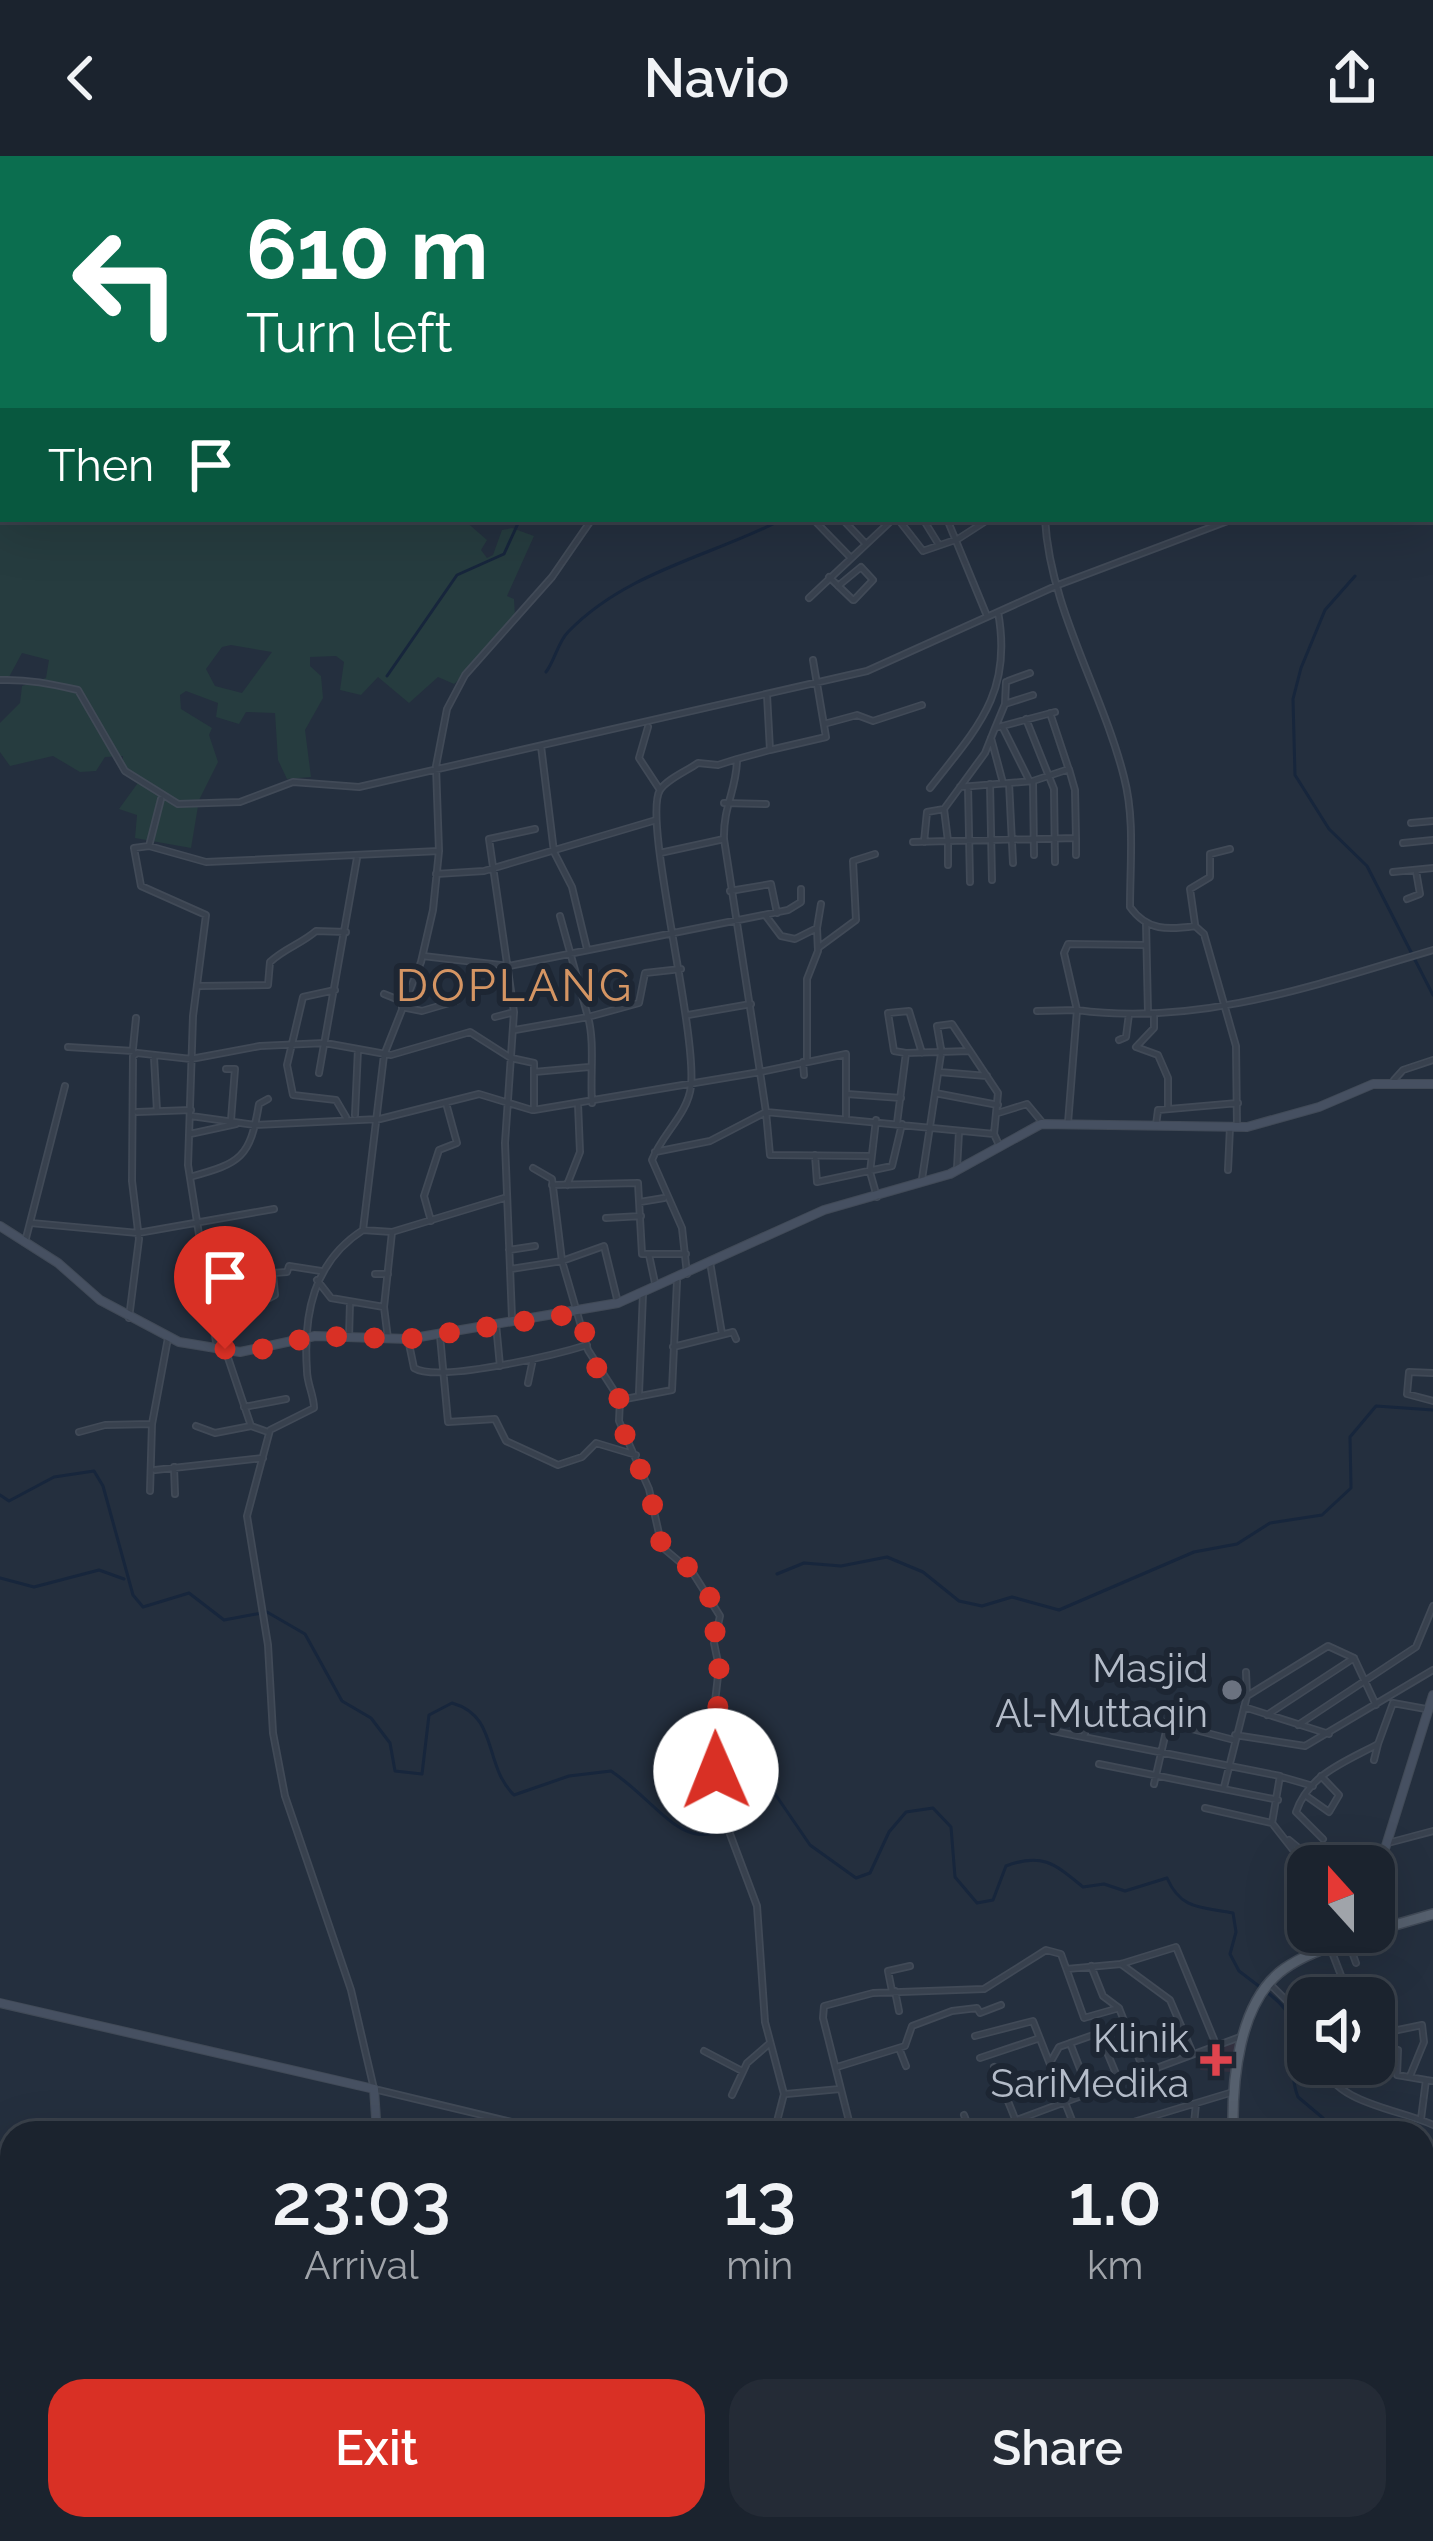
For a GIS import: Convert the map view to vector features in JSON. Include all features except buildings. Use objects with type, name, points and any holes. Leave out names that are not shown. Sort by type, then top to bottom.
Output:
[{"type":"main road","points":[[1395,1925],[1433,1914]]},
{"type":"main road","points":[[1233,2121],[1233,2092],[1244,2037],[1268,1989],[1295,1962],[1316,1953]]},
{"type":"street","points":[[363,1230],[380,1119],[384,1055],[423,956],[439,851],[436,766],[453,692],[552,577],[590,522]]},
{"type":"street","points":[[816,522],[850,557]]},
{"type":"street","points":[[845,522],[865,543]]},
{"type":"street","points":[[876,522],[881,529]]},
{"type":"street","points":[[809,598],[892,522]]},
{"type":"street","points":[[898,522],[920,550],[958,539],[983,522]]},
{"type":"street","points":[[925,522],[939,545]]},
{"type":"street","points":[[949,522],[987,616]]},
{"type":"street","points":[[974,522],[976,526]]},
{"type":"street","points":[[1046,522],[1048,557],[1124,775],[1132,840],[1130,907],[1145,923],[1165,930],[1195,926]]},
{"type":"street","points":[[0,680],[34,678],[53,688],[78,690],[125,771],[161,797],[204,806],[251,799],[293,782],[359,787],[867,671],[1058,585],[1225,522]]},
{"type":"street","points":[[830,578],[838,586],[854,600],[873,580],[861,567],[838,586]]},
{"type":"street","points":[[924,842],[927,812],[944,809],[964,786],[999,727],[1006,682],[998,612]]},
{"type":"street","points":[[660,790],[696,764],[823,740],[813,660]]},
{"type":"street","points":[[930,788],[982,722],[1003,667]]},
{"type":"street","points":[[1006,682],[1030,673]]},
{"type":"street","points":[[766,694],[770,749]]},
{"type":"street","points":[[1005,704],[1033,695]]},
{"type":"street","points":[[824,724],[857,715],[873,721],[922,705]]},
{"type":"street","points":[[999,727],[1052,712],[1073,782]]},
{"type":"street","points":[[1026,719],[1054,789],[1055,862]]},
{"type":"street","points":[[648,724],[639,758],[660,790],[656,820],[688,1016],[692,1080],[690,1097],[655,1152],[653,1168],[682,1228],[687,1275]]},
{"type":"street","points":[[999,727],[1032,781],[1034,855]]},
{"type":"street","points":[[991,739],[1006,783],[1013,863]]},
{"type":"street","points":[[541,746],[554,853],[572,887],[586,950]]},
{"type":"street","points":[[737,759],[736,782],[724,803],[724,839],[770,1155],[870,1156]]},
{"type":"street","points":[[974,768],[987,785],[992,880]]},
{"type":"street","points":[[964,786],[1032,781],[1069,769]]},
{"type":"street","points":[[1069,769],[1075,790],[1076,855]]},
{"type":"street","points":[[964,786],[970,882]]},
{"type":"street","points":[[149,846],[161,797]]},
{"type":"street","points":[[724,803],[766,804]]},
{"type":"street","points":[[944,809],[949,865]]},
{"type":"street","points":[[436,874],[494,868],[656,820]]},
{"type":"street","points":[[1411,823],[1433,820]]},
{"type":"street","points":[[512,1321],[506,1198],[514,1012],[490,838],[535,829]]},
{"type":"street","points":[[913,842],[1076,838]]},
{"type":"street","points":[[660,853],[724,839]]},
{"type":"street","points":[[1402,843],[1433,840]]},
{"type":"street","points":[[251,1426],[213,1328],[190,1177],[191,1060],[206,915],[164,900],[139,883],[134,848],[149,846],[206,862],[265,855],[357,858],[439,851]]},
{"type":"street","points":[[1228,1170],[1240,1077],[1228,1004],[1204,934],[1195,926],[1190,889],[1210,877],[1210,854],[1230,849]]},
{"type":"street","points":[[818,949],[856,920],[853,861],[875,854]]},
{"type":"street","points":[[319,1073],[357,858]]},
{"type":"street","points":[[1393,872],[1433,868]]},
{"type":"street","points":[[1407,899],[1420,896],[1416,871]]},
{"type":"street","points":[[730,891],[770,884],[777,913]]},
{"type":"street","points":[[423,956],[509,966],[733,917],[777,913],[798,905],[801,889]]},
{"type":"street","points":[[804,1075],[807,979],[818,949],[821,904]]},
{"type":"street","points":[[765,914],[786,940],[817,928]]},
{"type":"street","points":[[560,916],[593,1036],[592,1102]]},
{"type":"street","points":[[1145,923],[1154,1028],[1136,1047],[1157,1052],[1168,1078],[1168,1109]]},
{"type":"street","points":[[197,986],[268,985],[270,962],[286,947],[316,931],[346,932]]},
{"type":"street","points":[[1068,1123],[1077,1010],[1066,964],[1068,944],[1146,945]]},
{"type":"street","points":[[1037,1011],[1129,1014],[1228,1004],[1349,979],[1433,950]]},
{"type":"street","points":[[514,1030],[639,1003],[645,973],[681,969]]},
{"type":"street","points":[[335,991],[303,997],[290,1044],[292,1094],[336,1100],[346,1117]]},
{"type":"street","points":[[384,994],[422,1011],[456,1001]]},
{"type":"street","points":[[688,1016],[751,1004]]},
{"type":"street","points":[[922,1053],[909,1011],[888,1012],[894,1051],[922,1053],[970,1051]]},
{"type":"street","points":[[495,1017],[514,1012]]},
{"type":"street","points":[[1119,1040],[1126,1037],[1129,1014]]},
{"type":"street","points":[[129,1318],[138,1233],[131,1167],[136,1018]]},
{"type":"street","points":[[921,1185],[939,1072],[937,1026],[952,1024],[987,1076],[998,1105],[994,1134],[999,1145]]},
{"type":"street","points":[[68,1047],[191,1060],[324,1043],[384,1055],[470,1032],[512,1058],[532,1061],[534,1110]]},
{"type":"street","points":[[355,1117],[358,1048]]},
{"type":"street","points":[[227,1052],[226,1071],[235,1069],[235,1122]]},
{"type":"street","points":[[814,1155],[816,1182],[895,1164],[906,1053]]},
{"type":"street","points":[[134,1112],[191,1113],[255,1125],[346,1117],[380,1119],[478,1094],[534,1110],[846,1054],[846,1117]]},
{"type":"street","points":[[154,1055],[157,1111]]},
{"type":"street","points":[[1394,1080],[1403,1070],[1433,1060]]},
{"type":"street","points":[[535,1072],[590,1067]]},
{"type":"street","points":[[939,1072],[987,1076]]},
{"type":"street","points":[[0,1226],[129,1318],[168,1338],[254,1351],[308,1337],[408,1339],[618,1303],[677,1281],[824,1210],[956,1171],[1043,1123],[1233,1127],[1319,1107],[1394,1080],[1433,1084]]},
{"type":"street","points":[[25,1242],[65,1086]]},
{"type":"street","points":[[935,1093],[998,1105]]},
{"type":"street","points":[[847,1094],[901,1098]]},
{"type":"street","points":[[190,1177],[235,1164],[250,1147],[259,1104],[268,1099]]},
{"type":"street","points":[[431,1221],[424,1196],[439,1150],[457,1143],[450,1106],[442,1103]]},
{"type":"street","points":[[1156,1125],[1156,1112],[1238,1103]]},
{"type":"street","points":[[567,1185],[580,1152],[578,1104]]},
{"type":"street","points":[[998,1113],[1027,1104],[1043,1123]]},
{"type":"street","points":[[655,1152],[710,1141],[766,1112],[994,1134]]},
{"type":"street","points":[[876,1120],[870,1172],[878,1197]]},
{"type":"street","points":[[190,1133],[235,1122]]},
{"type":"street","points":[[956,1171],[959,1132]]},
{"type":"street","points":[[533,1168],[550,1174],[562,1261],[586,1345],[620,1400],[619,1421],[636,1455],[662,1547],[686,1565],[721,1616],[713,1647],[719,1667],[716,1771],[723,1821],[757,1906],[770,2043],[784,2094],[777,2121]]},
{"type":"street","points":[[552,1185],[637,1183],[642,1253],[686,1254]]},
{"type":"street","points":[[376,2121],[374,2089],[351,1990],[286,1796],[271,1720],[264,1618],[247,1516],[268,1432],[285,1418],[313,1412],[308,1337],[317,1280],[342,1243],[363,1230],[392,1232],[454,1217],[481,1201],[506,1198]]},
{"type":"street","points":[[640,1202],[666,1198]]},
{"type":"street","points":[[32,1223],[138,1233],[274,1209]]},
{"type":"street","points":[[605,1218],[641,1216]]},
{"type":"street","points":[[388,1339],[384,1306],[392,1232]]},
{"type":"street","points":[[509,1250],[535,1246]]},
{"type":"street","points":[[511,1269],[562,1261],[605,1246],[618,1303]]},
{"type":"street","points":[[649,1255],[655,1289]]},
{"type":"street","points":[[710,1262],[722,1334]]},
{"type":"street","points":[[213,1328],[275,1295],[273,1273],[287,1272],[289,1266],[321,1270]]},
{"type":"street","points":[[375,1274],[388,1274]]},
{"type":"street","points":[[317,1280],[332,1298],[384,1306]]},
{"type":"street","points":[[620,1400],[672,1390],[677,1281]]},
{"type":"street","points":[[639,1394],[643,1293]]},
{"type":"street","points":[[349,1339],[350,1302]]},
{"type":"street","points":[[496,1323],[500,1366]]},
{"type":"street","points":[[440,1332],[448,1422],[495,1419],[506,1442],[558,1465],[582,1457],[596,1443],[636,1455]]},
{"type":"street","points":[[674,1347],[735,1332],[736,1339]]},
{"type":"street","points":[[150,1491],[155,1470],[152,1424],[168,1338]]},
{"type":"street","points":[[408,1339],[417,1372],[500,1366],[586,1345]]},
{"type":"street","points":[[528,1383],[533,1359]]},
{"type":"street","points":[[1433,1373],[1409,1372],[1407,1394],[1433,1401]]},
{"type":"street","points":[[242,1408],[286,1399]]},
{"type":"street","points":[[79,1432],[152,1424]]},
{"type":"street","points":[[196,1426],[215,1433],[251,1426],[268,1432]]},
{"type":"street","points":[[155,1470],[265,1457]]},
{"type":"street","points":[[174,1467],[176,1494]]},
{"type":"street","points":[[1298,1725],[1421,1643],[1433,1606]]},
{"type":"street","points":[[1246,1696],[1333,1646],[1354,1658],[1376,1705]]},
{"type":"street","points":[[1267,1715],[1354,1658]]},
{"type":"street","points":[[1084,1738],[1091,1715],[1168,1723],[1294,1748],[1329,1733],[1433,1670]]},
{"type":"street","points":[[1224,1787],[1246,1696],[1246,1672]]},
{"type":"street","points":[[1388,1843],[1433,1695]]},
{"type":"street","points":[[1374,1760],[1393,1703],[1429,1710]]},
{"type":"street","points":[[1244,1706],[1329,1733]]},
{"type":"street","points":[[1154,1784],[1168,1723]]},
{"type":"street","points":[[1053,1731],[1160,1749],[1313,1786]]},
{"type":"street","points":[[1323,1839],[1296,1812],[1305,1796],[1330,1766],[1378,1744]]},
{"type":"street","points":[[1099,1764],[1278,1800]]},
{"type":"street","points":[[1305,1796],[1329,1812],[1339,1796],[1321,1776]]},
{"type":"street","points":[[1272,1823],[1282,1778]]},
{"type":"street","points":[[1204,1808],[1272,1823],[1295,1845]]},
{"type":"street","points":[[1388,1843],[1433,1831]]},
{"type":"street","points":[[1289,1840],[1290,1845]]},
{"type":"street","points":[[1066,1969],[1121,1964],[1178,1948],[1215,2042]]},
{"type":"street","points":[[849,2121],[824,2006],[894,1991],[974,1990],[1046,1950],[1058,1951],[1084,2018],[1119,2008]]},
{"type":"street","points":[[1355,1953],[1356,1963]]},
{"type":"street","points":[[1121,1964],[1170,2000],[1192,2052]]},
{"type":"street","points":[[1091,1965],[1103,1996],[1119,2008],[1144,2072]]},
{"type":"street","points":[[899,2011],[888,1972],[910,1966]]},
{"type":"street","points":[[1268,1989],[1287,2005]]},
{"type":"street","points":[[974,1990],[980,2013],[1001,2005]]},
{"type":"street","points":[[0,2003],[507,2121]]},
{"type":"street","points":[[837,2067],[899,2048],[911,2041],[915,2024],[977,2008]]},
{"type":"street","points":[[975,2036],[1030,2020],[1072,2121]]},
{"type":"street","points":[[1395,2031],[1422,2025],[1424,2042],[1409,2076]]},
{"type":"street","points":[[1050,2063],[1055,2049],[1099,2032],[1119,2080]]},
{"type":"street","points":[[1132,2045],[1156,2036]]},
{"type":"street","points":[[994,2067],[1016,2121],[1215,2042],[1244,2037]]},
{"type":"street","points":[[980,2058],[1040,2038]]},
{"type":"street","points":[[731,2095],[742,2072],[770,2043]]},
{"type":"street","points":[[1070,2043],[1090,2092]]},
{"type":"street","points":[[899,2048],[905,2066]]},
{"type":"street","points":[[1395,2048],[1397,2075],[1430,2080],[1420,2119]]},
{"type":"street","points":[[704,2051],[742,2072]]},
{"type":"street","points":[[1337,2085],[1424,2121]]},
{"type":"street","points":[[784,2094],[840,2089]]},
{"type":"street","points":[[1132,2120],[1233,2092]]},
{"type":"street","points":[[1194,2121],[1196,2104]]},
{"type":"street","points":[[964,2115],[966,2121]]},
{"type":"shaded area","name":"Klinik SariMedika","points":[[1236,2042],[1230,2072],[1200,2070],[1201,2051]]},
{"type":"green space","points":[[0,522],[466,522],[487,540],[481,550],[487,558],[493,555],[502,530],[512,528],[534,536],[507,596],[514,599],[515,616],[485,657],[454,684],[438,677],[409,703],[378,677],[361,695],[340,690],[344,662],[336,656],[310,657],[310,666],[321,676],[323,698],[305,730],[311,777],[287,779],[278,760],[275,713],[246,712],[239,724],[216,717],[218,703],[186,691],[180,695],[181,709],[212,728],[209,735],[218,762],[199,800],[191,848],[135,838],[137,815],[119,809],[140,780],[123,774],[123,756],[105,757],[96,771],[80,772],[53,756],[10,766],[0,752],[0,723],[20,703],[22,686],[46,678],[49,660],[22,653],[9,677],[0,677]],"holes":[[[222,647],[272,652],[242,693],[215,686],[206,669]]]},
{"type":"waterway","points":[[387,676],[457,575],[504,554],[519,522]]},
{"type":"waterway","points":[[546,672],[568,632],[616,594],[777,522]]},
{"type":"waterway","points":[[1355,576],[1325,610],[1301,668],[1293,699],[1295,775],[1329,829],[1367,866],[1433,995]]},
{"type":"waterway","points":[[777,1574],[804,1563],[841,1566],[887,1557],[923,1572],[959,1601],[982,1606],[1012,1597],[1059,1610],[1194,1552],[1237,1544],[1270,1523],[1322,1515],[1351,1488],[1350,1437],[1376,1406],[1433,1410]]},
{"type":"waterway","points":[[0,1495],[9,1501],[54,1477],[94,1471],[103,1486],[133,1595],[143,1607],[189,1593],[224,1620],[267,1612],[305,1634],[342,1701],[371,1718],[390,1743],[395,1771],[422,1774],[429,1715],[452,1703],[477,1719],[504,1783],[514,1795],[569,1776],[611,1771],[667,1819],[700,1835],[719,1831],[765,1790],[773,1791],[810,1845],[856,1878],[870,1873],[889,1832],[906,1812],[933,1808],[951,1827],[955,1877],[977,1903],[993,1900],[1006,1866],[1029,1860],[1056,1867],[1083,1887],[1104,1884],[1125,1891],[1167,1878],[1186,1902],[1233,1913],[1236,1932],[1230,1954],[1239,1971],[1260,1987]]},
{"type":"waterway","points":[[0,1578],[34,1587],[99,1570],[124,1579]]},
{"type":"waterway","points":[[1268,1993],[1291,2018],[1298,2097],[1324,2121]]},
{"type":"place","name":"Masjid Al-Muttaqin","points":[[1232,1690]]},
{"type":"place","name":"Klinik SariMedika","points":[[1216,2060]]},
{"type":"district","name":"DOPLANG","points":[[515,985]]},
{"type":"route","points":[[225,1349],[254,1351],[315,1336],[408,1339],[579,1313],[594,1364],[620,1400],[619,1421],[649,1489],[662,1547],[686,1565],[721,1616],[713,1643],[719,1667],[716,1771]]}]
